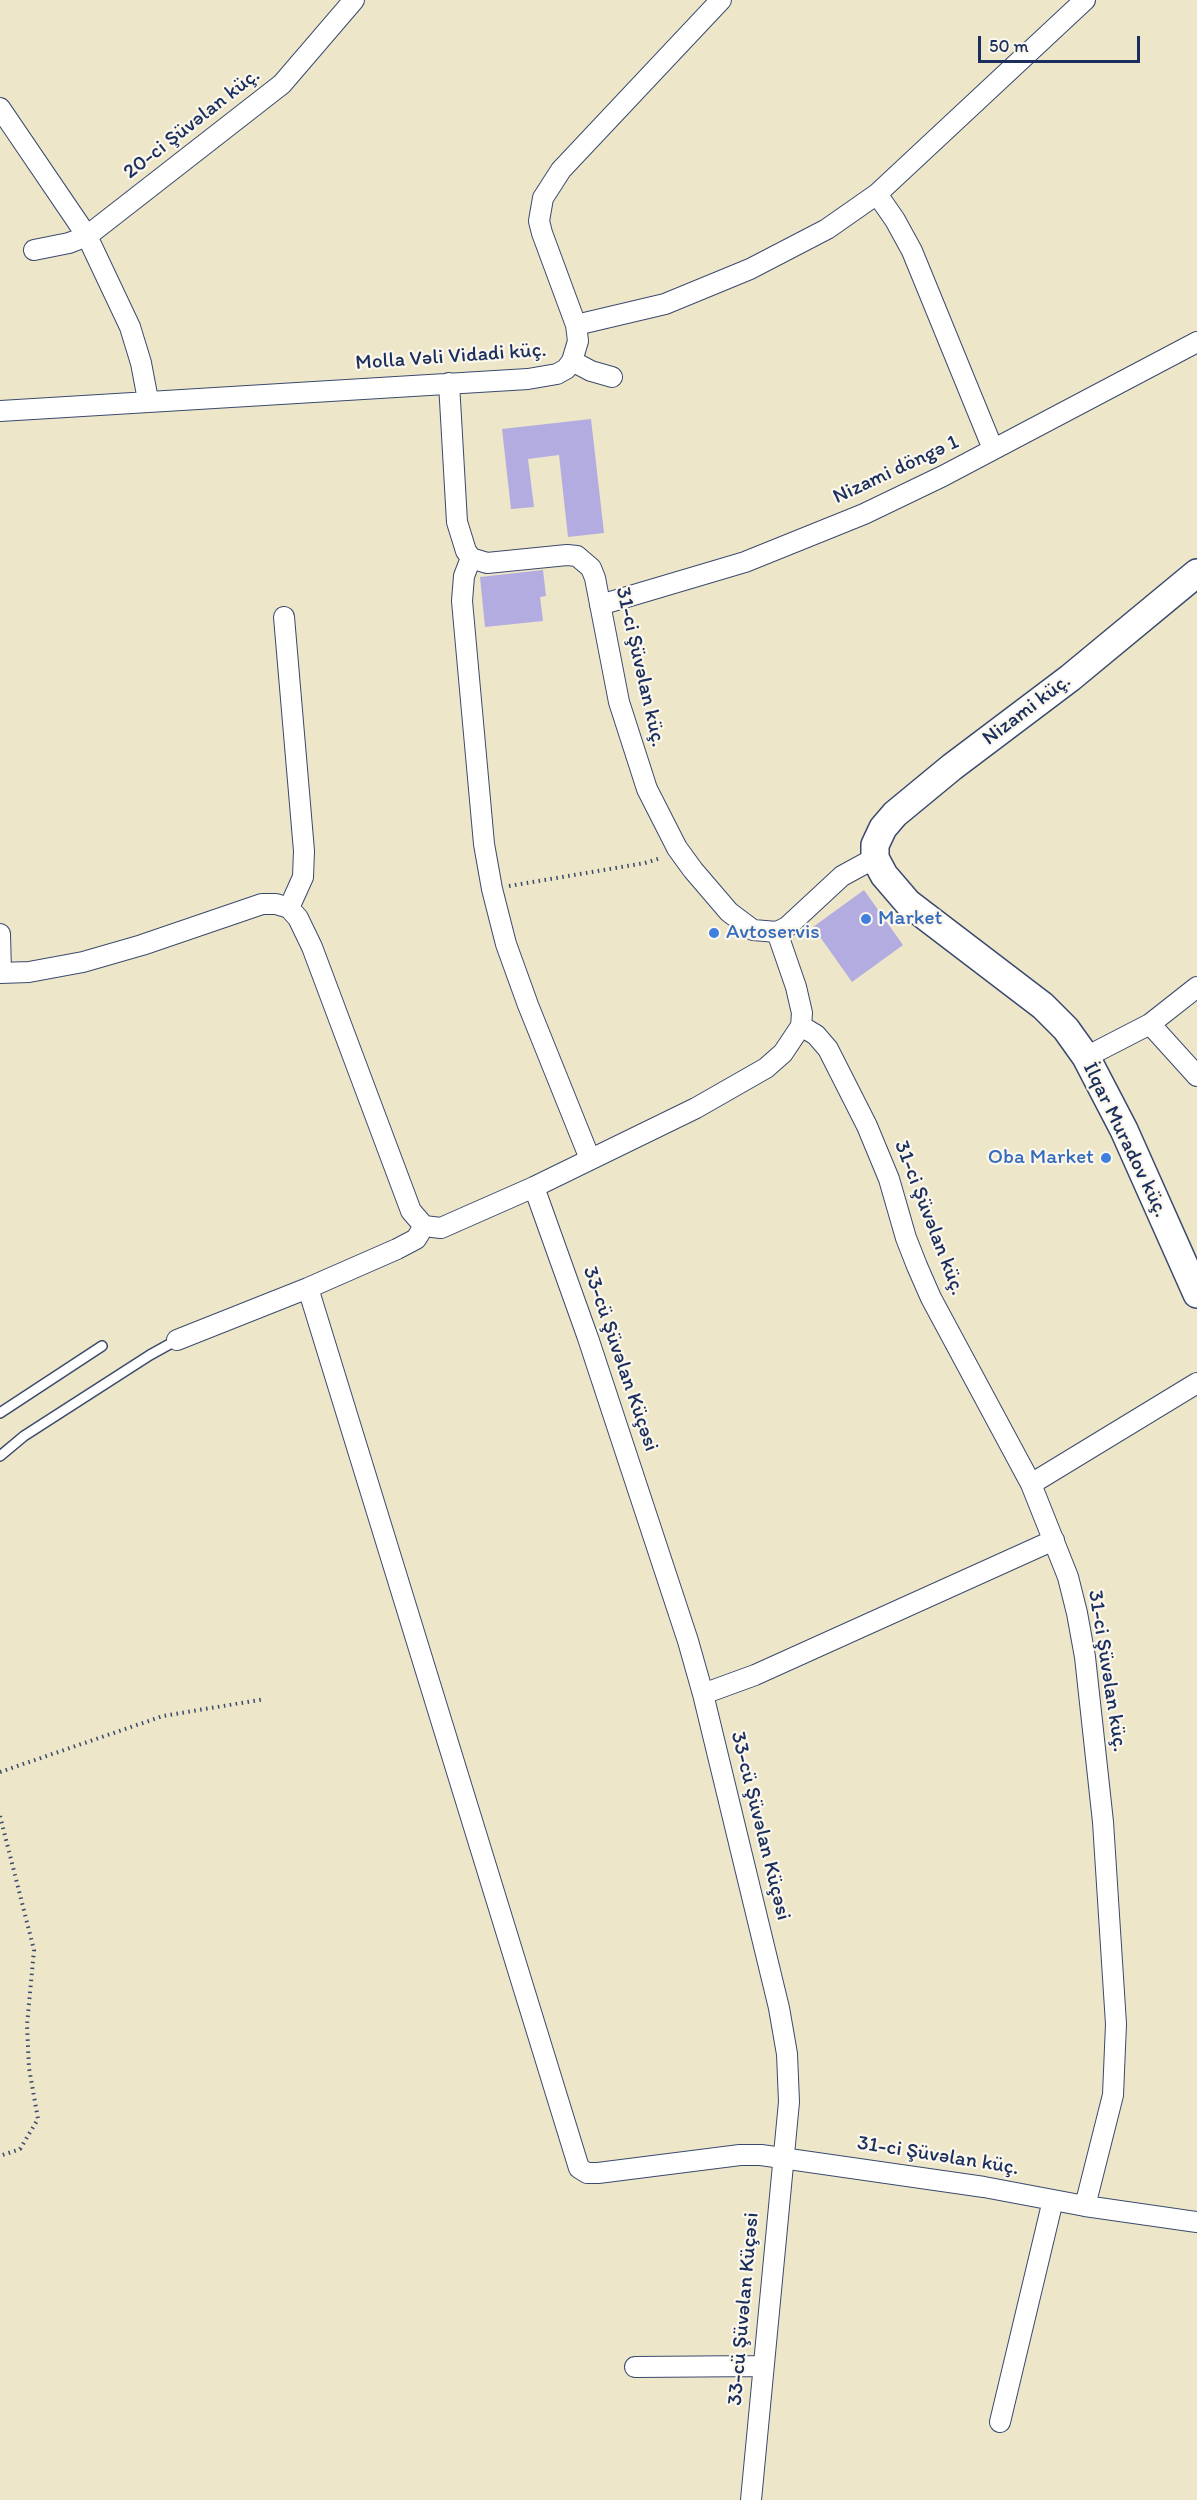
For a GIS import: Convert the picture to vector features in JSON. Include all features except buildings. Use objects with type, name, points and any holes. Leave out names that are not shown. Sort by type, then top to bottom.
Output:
[{"type":"street","name":"20-ci Şüvəlan küç.","points":[[34,249],[69,243],[87,236],[282,84],[354,0]]},
{"type":"street","points":[[721,0],[561,170],[543,198],[539,220],[542,233],[576,325],[650,309],[750,269],[827,229],[877,194],[1085,0]]},
{"type":"street","points":[[0,108],[87,236],[130,327],[141,363],[148,400]]},
{"type":"street","points":[[877,194],[912,251],[993,449]]},
{"type":"street","name":"Molla Vəli Vidadi küç.","points":[[0,411],[545,377],[566,369],[572,361],[578,341],[576,325]]},
{"type":"street","name":"Nizami döngə 1","points":[[600,605],[745,562],[905,495],[1197,342]]},
{"type":"street","points":[[572,361],[591,371],[612,377]]},
{"type":"street","points":[[449,383],[457,522],[462,544],[471,558],[464,576],[462,601],[484,844],[492,889],[506,944],[528,1005],[590,1159]]},
{"type":"street","name":"31-ci Şüvəlan küç.","points":[[471,558],[487,563],[577,556],[591,568],[619,702],[634,754],[647,789],[677,848],[693,870],[742,924],[765,933],[777,932]]},
{"type":"street","name":"Nizami küç.","points":[[875,858],[878,835],[895,814],[952,767],[1070,678],[1197,573]]},
{"type":"street","points":[[284,617],[304,852],[303,877],[289,908]]},
{"type":"street","points":[[0,934],[0,973],[29,972],[83,962],[142,945],[262,904],[276,904],[289,908],[298,918],[312,947],[407,1202],[416,1219],[424,1226],[441,1228],[453,1225],[534,1187],[696,1108],[766,1068],[783,1053],[801,1026],[801,1003],[777,932],[787,927],[842,876],[875,858]]},
{"type":"street","name":"İlqar Muradov küç.","points":[[875,858],[884,875],[908,903],[1043,1006],[1066,1029],[1086,1057],[1124,1130],[1197,1294]]},
{"type":"street","points":[[1086,1057],[1150,1024],[1197,987]]},
{"type":"street","points":[[1150,1024],[1197,1076]]},
{"type":"street","name":"31-ci Şüvəlan küç.","points":[[801,1026],[816,1035],[828,1049],[867,1126],[889,1179],[906,1238],[931,1298],[1031,1484],[1068,1576],[1085,1657],[1107,1865],[1116,2024],[1113,2095],[1085,2206]]},
{"type":"street","name":"33-cü Şüvəlan Küçəsi","points":[[534,1187],[657,1543],[703,1694],[783,2031],[789,2081],[751,2500]]},
{"type":"street","points":[[177,1340],[308,1288],[397,1249],[416,1239],[424,1226]]},
{"type":"street","name":"31-ci Şüvəlan küç.","points":[[308,1288],[579,2168],[586,2173],[598,2173],[740,2155],[783,2157],[1197,2222]]},
{"type":"street","points":[[1031,1484],[1197,1383]]},
{"type":"street","points":[[703,1694],[754,1676],[1054,1539]]},
{"type":"street","points":[[1000,2422],[1053,2200]]},
{"type":"street","points":[[635,2367],[762,2366]]},
{"type":"lane","points":[[0,1456],[24,1436],[177,1340]]},
{"type":"lane","points":[[0,1413],[102,1346]]},
{"type":"path","points":[[492,889],[645,863],[677,848]]},
{"type":"path","points":[[0,1772],[163,1716],[265,1699]]},
{"type":"path","points":[[0,1816],[34,1950],[27,2025],[29,2068],[38,2119],[20,2149],[0,2156]]},
{"type":"place","name":"Market","points":[[866,919]]},
{"type":"place","name":"Avtoservis","points":[[714,933]]},
{"type":"place","name":"Oba Market","points":[[1106,1158]]}]
